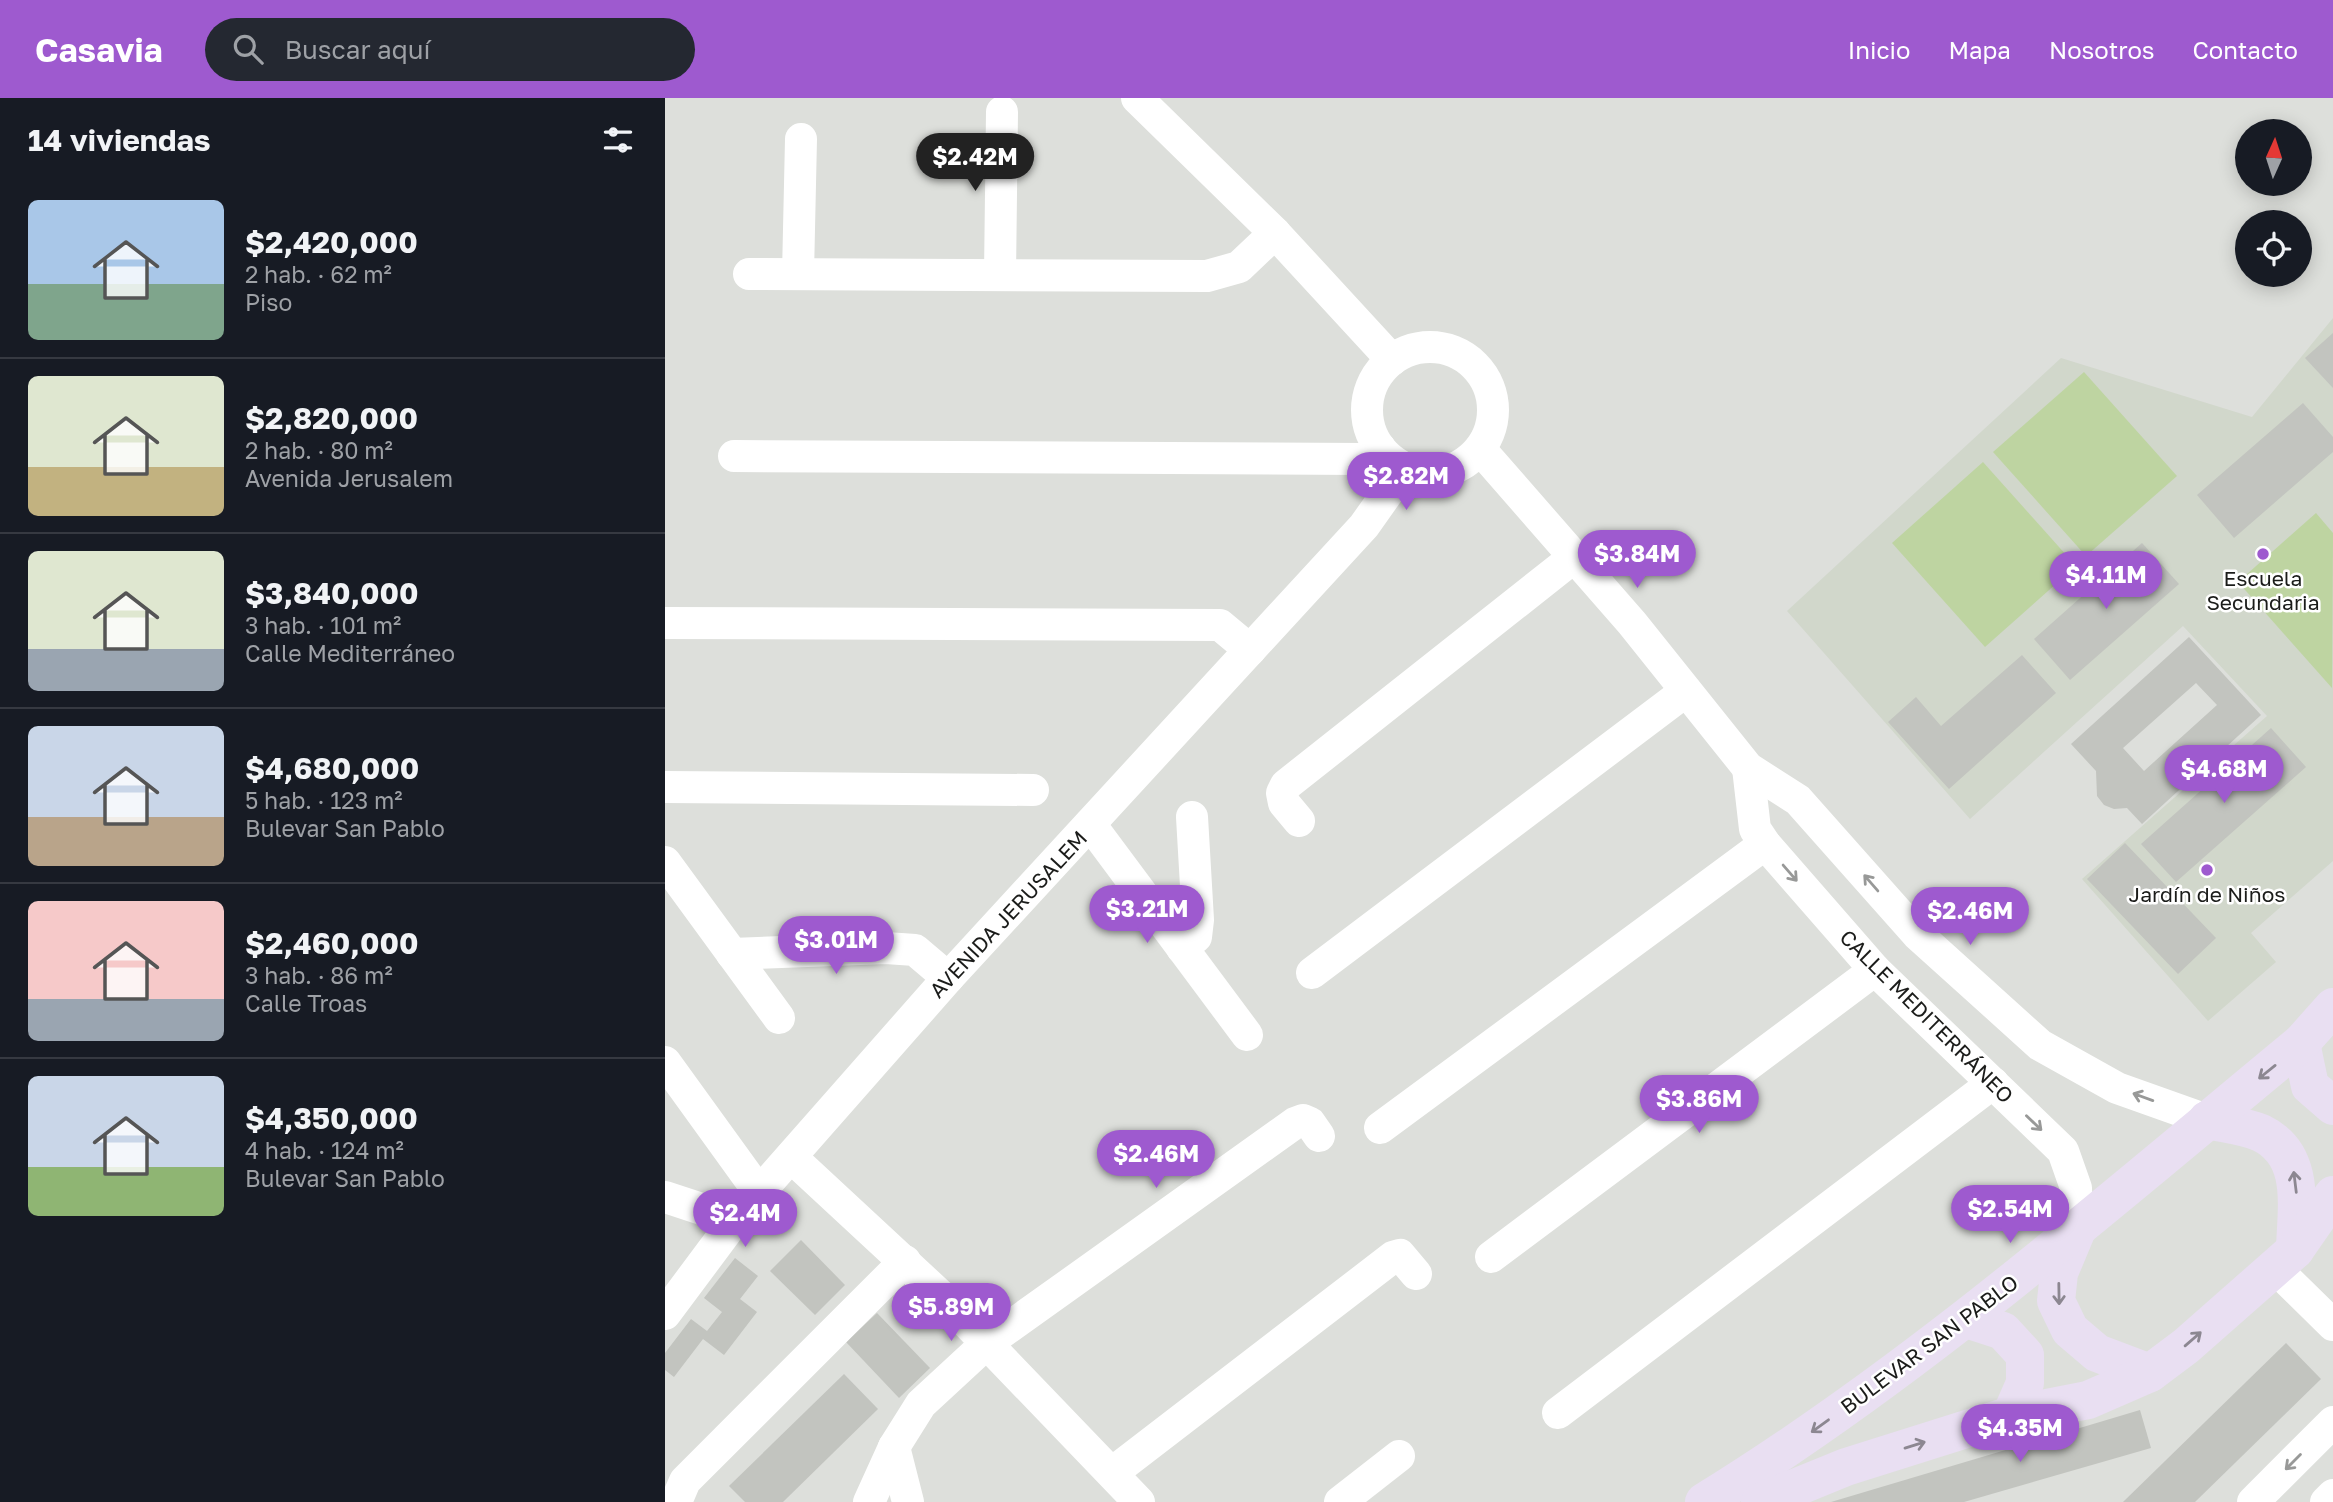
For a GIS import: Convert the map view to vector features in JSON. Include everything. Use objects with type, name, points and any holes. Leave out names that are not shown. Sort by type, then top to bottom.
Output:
[{"type":"street","points":[[1137,98],[1275,233],[1392,360]]},
{"type":"street","points":[[1000,275],[1002,112]]},
{"type":"street","points":[[798,274],[801,139]]},
{"type":"street","points":[[749,274],[1207,276],[1239,267],[1275,233]]},
{"type":"street","points":[[1423,348],[1455,353],[1469,361],[1489,387],[1493,403],[1491,427],[1480,449],[1461,465],[1438,473],[1405,468],[1380,448],[1370,426],[1368,401],[1381,371],[1392,360],[1423,348]]},
{"type":"street","points":[[734,456],[1365,459],[1380,448]]},
{"type":"street","points":[[1480,449],[1632,624],[1748,768],[1798,800],[1917,934],[2040,1045],[2117,1088],[2207,1120],[2260,1133],[2284,1149],[2297,1177],[2285,1259],[2333,1325]]},
{"type":"street","name":"AVENIDA JERUSALEM","points":[[665,1314],[759,1192],[948,978],[1364,526],[1405,468]]},
{"type":"street","points":[[1299,821],[1284,803],[1282,793],[1286,785],[1573,558]]},
{"type":"street","points":[[665,623],[1220,625],[1250,650]]},
{"type":"street","points":[[1312,973],[1686,691]]},
{"type":"street","name":"CALLE MEDITERRÁNEO","points":[[1748,768],[1755,829],[1765,844],[1875,970],[2063,1151],[2076,1188],[2077,1230]]},
{"type":"street","points":[[665,787],[1033,790]]},
{"type":"street","points":[[1182,948],[1196,937],[1198,920],[1192,817]]},
{"type":"street","points":[[1090,824],[1247,1035]]},
{"type":"street","points":[[1380,1128],[1765,844]]},
{"type":"street","points":[[665,862],[779,1018]]},
{"type":"street","points":[[732,954],[886,948],[915,950],[948,978]]},
{"type":"street","points":[[1491,1257],[1875,970]]},
{"type":"street","name":"BULEVAR SAN PABLO","points":[[1704,1502],[1778,1456],[1966,1319],[2301,1043],[2333,1007]]},
{"type":"street","points":[[2301,1043],[2310,1086],[2333,1106]]},
{"type":"street","points":[[665,1062],[759,1192]]},
{"type":"street","points":[[1558,1413],[1993,1083]]},
{"type":"street","points":[[869,1502],[894,1447],[921,1404],[987,1343],[1295,1123],[1303,1120],[1310,1123],[1319,1136]]},
{"type":"street","points":[[792,1157],[905,1261],[1139,1502]]},
{"type":"street","points":[[1760,1502],[1846,1466],[2011,1415],[2088,1400],[2150,1373],[2186,1346],[2285,1259],[2333,1195]]},
{"type":"street","points":[[665,1198],[735,1220]]},
{"type":"street","points":[[2077,1230],[2059,1273],[2056,1301],[2070,1330],[2097,1353],[2150,1373]]},
{"type":"street","points":[[1112,1473],[1393,1257],[1400,1255],[1406,1258],[1416,1274]]},
{"type":"street","points":[[676,1502],[685,1481],[905,1261]]},
{"type":"street","points":[[1966,1319],[2003,1331],[2025,1355],[2025,1383],[2011,1415]]},
{"type":"street","points":[[2253,1502],[2333,1422]]},
{"type":"street","points":[[894,1447],[908,1502]]},
{"type":"street","points":[[1340,1502],[1399,1456]]},
{"type":"street","points":[[2326,1502],[2333,1495]]},
{"type":"shaded area","points":[[2333,318],[2333,861],[2251,933],[2276,962],[2208,1021],[2082,879],[2267,716],[2183,626],[1970,819],[1787,611],[2061,358],[2252,417]]},
{"type":"green space","points":[[2084,372],[2177,476],[2086,556],[1993,452]]},
{"type":"green space","points":[[1983,462],[2076,566],[1985,647],[1892,543]]},
{"type":"green space","points":[[2316,513],[2333,533],[2332,688],[2238,582]]},
{"type":"building","points":[[2333,333],[2333,388],[2305,358]]},
{"type":"building","points":[[2303,403],[2333,437],[2333,452],[2234,538],[2197,495]]},
{"type":"building","points":[[2142,543],[2179,584],[2070,680],[2034,639]]},
{"type":"building","points":[[2189,637],[2261,715],[2142,824],[2127,808],[2114,809],[2104,805],[2097,796],[2096,771],[2071,744]],"holes":[[[2196,683],[2217,705],[2144,771],[2123,748]]]},
{"type":"building","points":[[2022,655],[2056,693],[1949,789],[1888,722],[1916,697],[1941,726]]},
{"type":"building","points":[[2271,728],[2306,767],[2176,882],[2141,844]]},
{"type":"building","points":[[2125,843],[2216,938],[2178,974],[2087,879]]},
{"type":"building","points":[[801,1240],[845,1285],[815,1315],[770,1271]]},
{"type":"building","points":[[735,1258],[758,1276],[740,1299],[757,1312],[724,1355],[703,1339],[674,1377],[665,1370],[665,1353],[691,1319],[707,1331],[722,1312],[704,1298]]},
{"type":"building","points":[[877,1313],[930,1368],[899,1398],[846,1342]]},
{"type":"building","points":[[2286,1343],[2321,1379],[2195,1502],[2123,1502]]},
{"type":"building","points":[[844,1374],[878,1409],[783,1502],[745,1502],[729,1486]]},
{"type":"building","points":[[2140,1410],[2151,1448],[1964,1502],[1831,1502]]},
{"type":"place","name":"Escuela Secundaria","points":[[2263,554]]},
{"type":"place","name":"Jardín de Niños","points":[[2207,870]]}]
